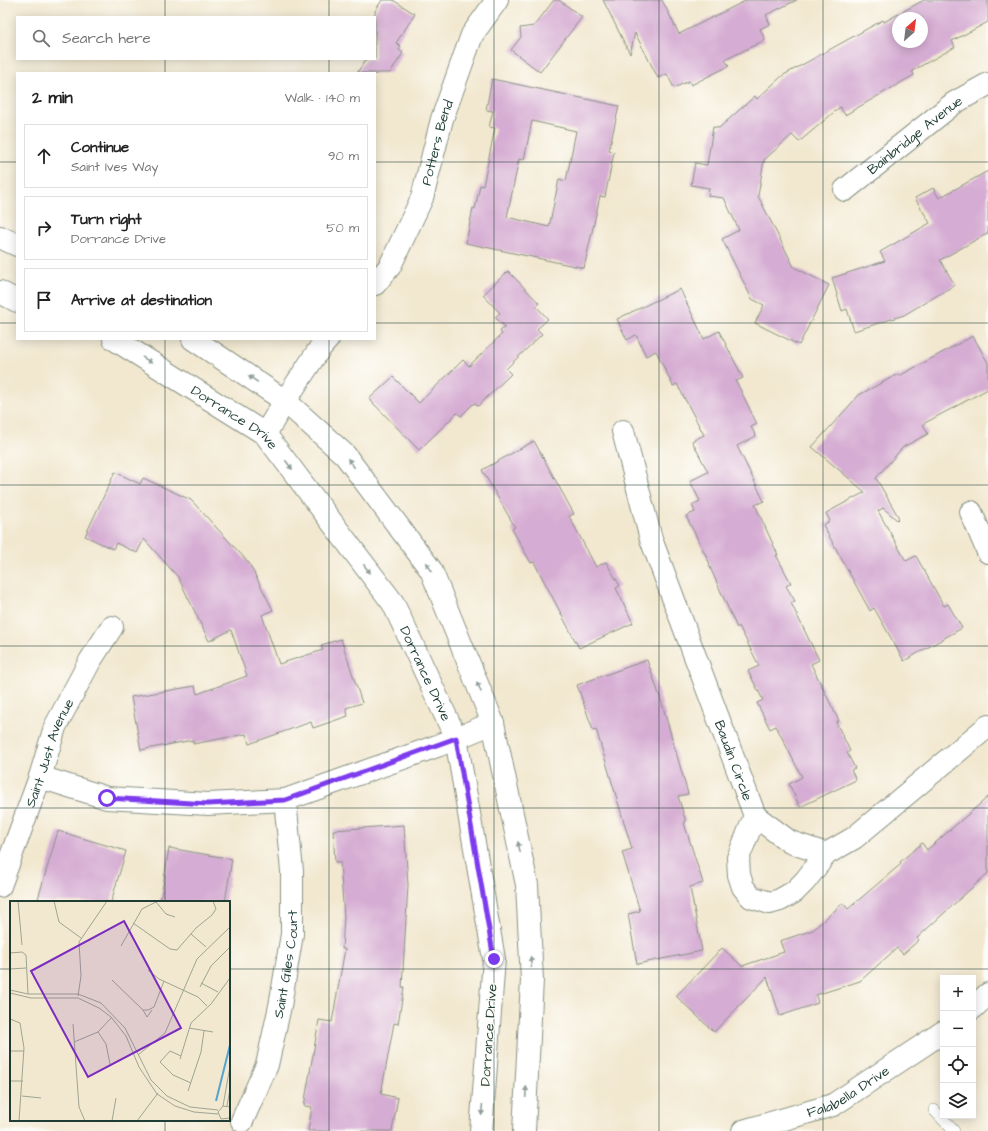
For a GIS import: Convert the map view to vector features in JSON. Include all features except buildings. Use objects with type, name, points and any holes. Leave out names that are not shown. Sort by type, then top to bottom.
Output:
[{"type":"street","name":"Potters Bend","points":[[376,283],[390,266],[422,198],[442,119],[472,35],[496,0]]},
{"type":"street","name":"Bainbridge Avenue","points":[[845,190],[954,103],[988,84]]},
{"type":"street","points":[[0,237],[16,245]]},
{"type":"street","points":[[0,292],[16,300]]},
{"type":"street","name":"Dorrance Drive","points":[[116,340],[265,434],[393,603],[456,738],[494,959],[481,1131]]},
{"type":"street","points":[[194,340],[285,401],[345,455],[431,570],[493,723],[526,885],[532,980],[524,1131]]},
{"type":"street","points":[[265,434],[320,348],[327,340]]},
{"type":"street","name":"Baudin Circle","points":[[623,431],[651,539],[756,816],[790,842],[826,854]]},
{"type":"street","points":[[971,512],[988,552]]},
{"type":"street","name":"Saint Just Avenue","points":[[0,886],[40,777],[55,727],[90,661],[112,627]]},
{"type":"street","points":[[40,777],[107,798],[208,804],[285,800],[456,738],[493,723]]},
{"type":"street","points":[[756,816],[738,858],[739,876],[743,886],[751,897],[770,903],[780,900],[794,892],[826,854],[854,838],[988,726]]},
{"type":"street","name":"Saint Giles Court","points":[[242,1121],[267,1065],[280,1006],[292,934],[292,871],[285,800]]},
{"type":"street","points":[[976,1005],[988,994]]},
{"type":"street","name":"Falabella Drive","points":[[743,1131],[833,1104],[940,1034]]},
{"type":"lane","points":[[934,1110],[954,1131]]},
{"type":"route","points":[[107,798],[208,804],[285,800],[456,738],[494,959]]}]
